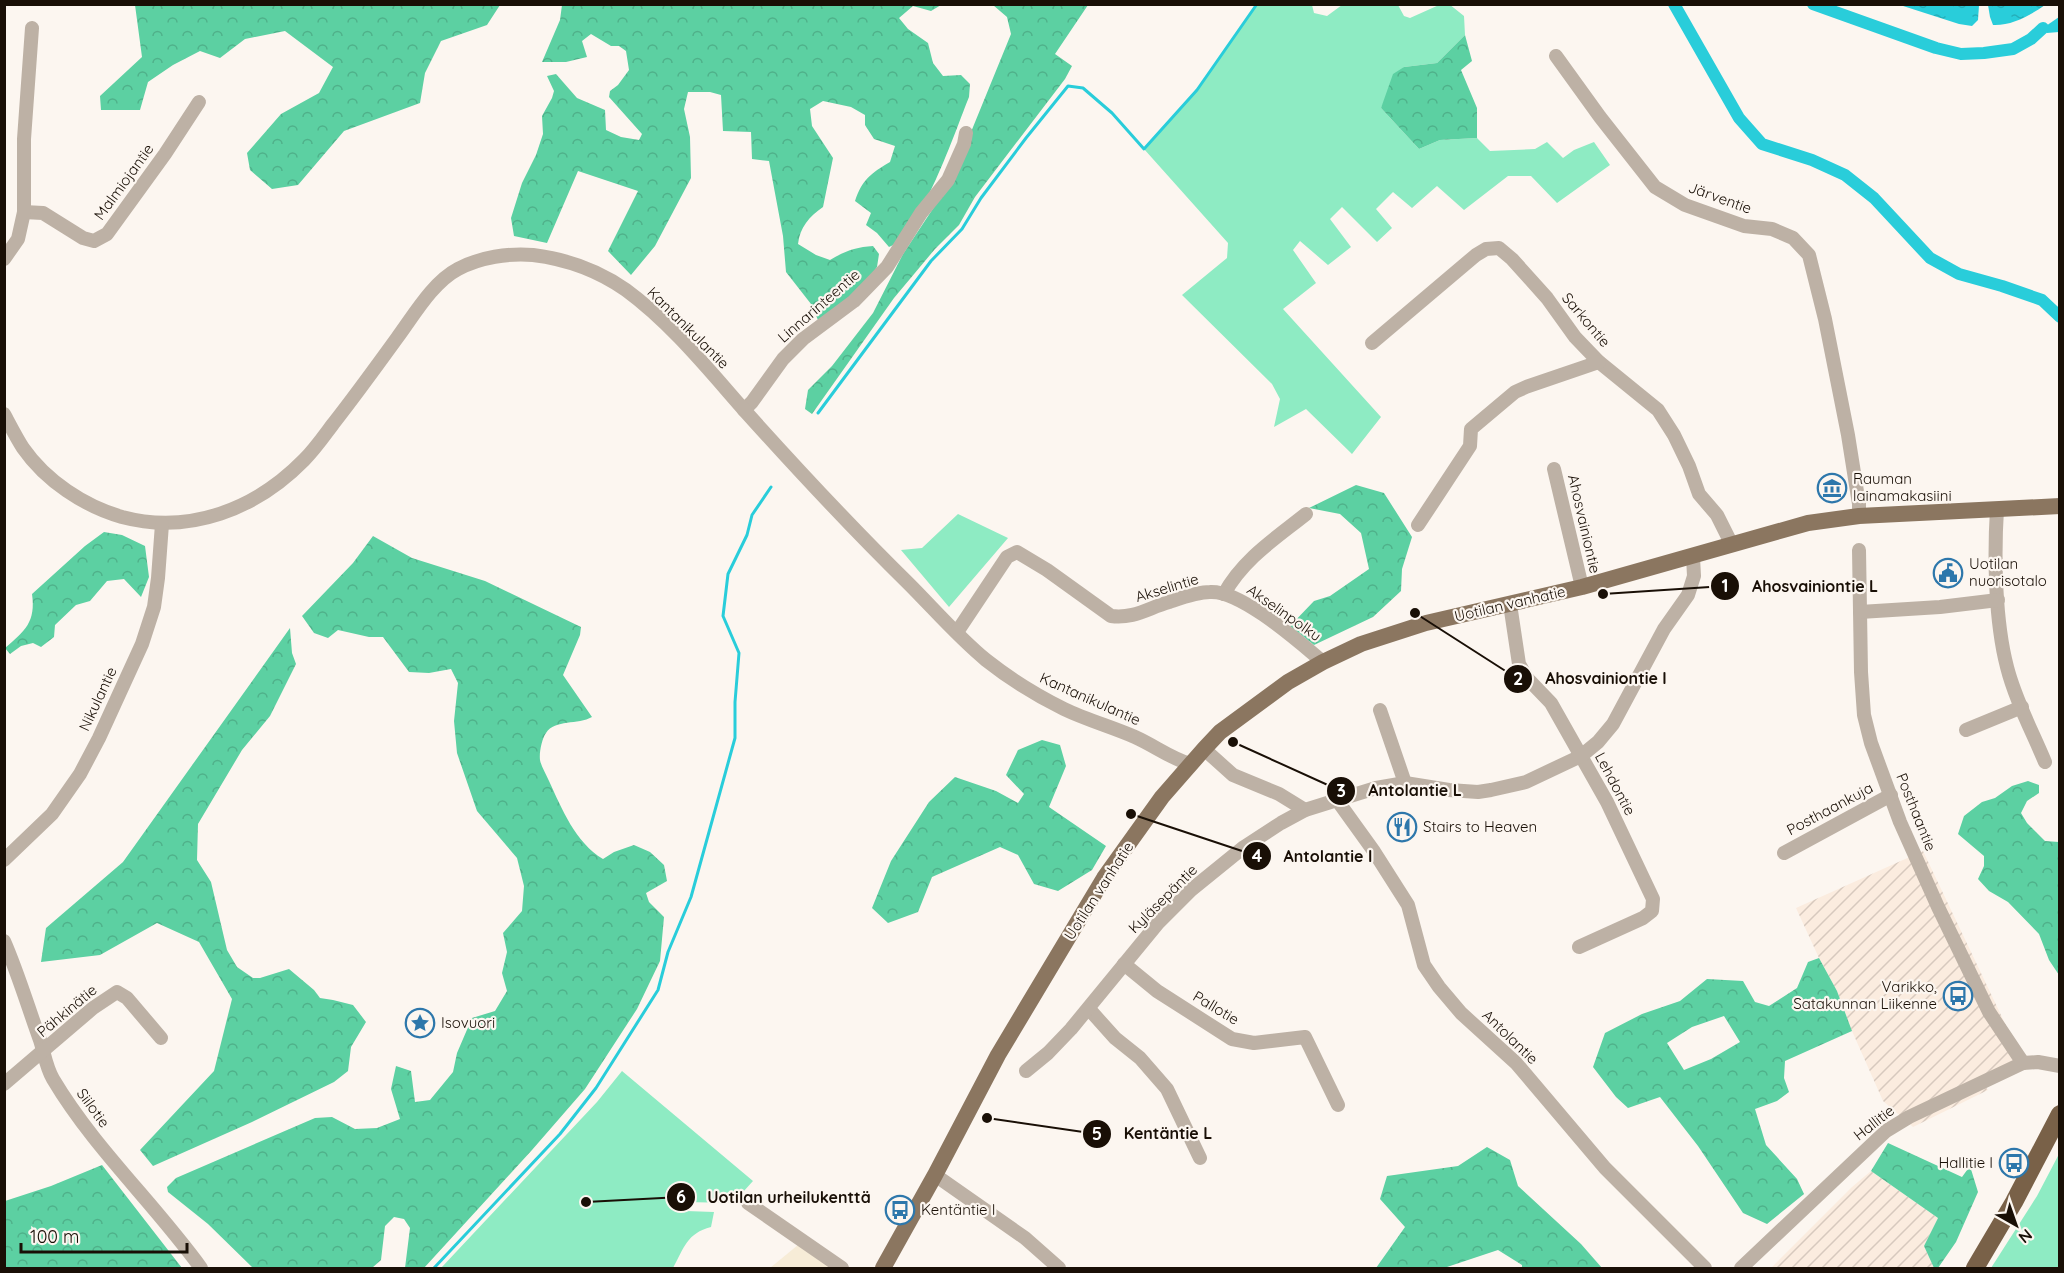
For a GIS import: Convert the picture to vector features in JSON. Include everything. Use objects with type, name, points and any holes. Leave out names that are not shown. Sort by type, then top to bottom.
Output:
[{"type":"highway","points":[[1975,1269],[2014,1202],[2060,1114]]},
{"type":"main road","name":"Uotilan vanhatie","points":[[883,1269],[998,1055],[1104,878],[1162,797],[1204,749],[1221,732],[1288,682],[1361,644],[1426,623],[1582,587],[1808,523],[1859,516],[2060,506]]},
{"type":"street","points":[[4,259],[18,239],[24,212],[24,139],[32,28]]},
{"type":"street","name":"Järventie","points":[[1556,56],[1655,187],[1685,205],[1744,226],[1772,228],[1794,237],[1809,255],[1825,319],[1848,435],[1859,516]]},
{"type":"street","name":"Malmiojantie","points":[[24,212],[43,213],[83,238],[94,241],[107,234],[165,154],[199,102]]},
{"type":"street","name":"Linnarinteentie","points":[[744,410],[753,402],[783,359],[803,339],[854,302],[887,267],[921,213],[948,180],[964,144],[966,133]]},
{"type":"street","name":"Sarkontie","points":[[1372,343],[1476,255],[1486,249],[1499,248],[1512,259],[1546,298],[1575,337],[1599,362],[1658,410],[1684,455],[1699,494],[1717,515],[1732,545]]},
{"type":"street","name":"Kantanikulantie","points":[[4,414],[23,448],[65,490],[86,502],[112,514],[162,524],[220,515],[280,483],[307,458],[429,294],[456,269],[501,256],[529,255],[556,259],[600,274],[618,285],[663,322],[827,503],[983,657],[1017,684],[1066,710],[1139,739],[1172,759],[1190,764]]},
{"type":"street","points":[[1418,525],[1470,446],[1471,429],[1515,392],[1599,362]]},
{"type":"street","name":"Ahosvainiontie","points":[[1554,469],[1582,587]]},
{"type":"street","points":[[1997,509],[1998,600],[2002,644],[2007,669],[2045,762]]},
{"type":"street","points":[[1224,594],[1234,577],[1256,553],[1306,514]]},
{"type":"street","name":"Nikulantie","points":[[4,860],[52,814],[80,774],[99,738],[142,644],[154,607],[162,524]]},
{"type":"street","name":"Posthaantie","points":[[1859,550],[1860,672],[1864,715],[1871,743],[1900,822],[1938,907],[1984,1002],[2023,1063]]},
{"type":"street","name":"Akselintie","points":[[957,632],[1007,557],[1017,552],[1047,570],[1111,616],[1124,618],[1167,603],[1210,592],[1224,594]]},
{"type":"street","name":"Kyläsepäntie","points":[[1026,1071],[1048,1053],[1089,1009],[1158,923],[1191,890],[1244,847],[1281,823],[1305,810],[1376,788],[1405,783],[1449,790],[1478,792],[1491,790],[1526,782],[1581,756],[1598,742],[1613,724],[1664,628],[1688,595],[1694,576],[1693,557]]},
{"type":"street","name":"Akselinpolku","points":[[1224,594],[1242,602],[1292,636],[1323,662]]},
{"type":"street","points":[[1860,612],[1940,607],[1998,600]]},
{"type":"street","name":"Lehdontie","points":[[1510,604],[1519,664],[1527,678],[1551,703],[1607,802],[1653,899],[1652,911],[1643,918],[1579,947]]},
{"type":"street","points":[[1966,730],[2022,707]]},
{"type":"street","points":[[1380,710],[1405,783]]},
{"type":"street","points":[[1204,749],[1233,775],[1279,794],[1305,810]]},
{"type":"street","name":"Posthaankuja","points":[[1784,853],[1891,795]]},
{"type":"street","name":"Antolantie","points":[[1337,800],[1373,850],[1408,905],[1424,965],[1439,987],[1461,1013],[1516,1063],[1605,1168],[1705,1269]]},
{"type":"street","name":"Siilotie","points":[[4,941],[13,960],[51,1076],[116,1166],[177,1235],[201,1269]]},
{"type":"street","name":"Pallotie","points":[[1124,964],[1157,991],[1232,1039],[1254,1043],[1305,1037],[1338,1105]]},
{"type":"street","name":"Pähkinätie","points":[[44,1052],[93,1008],[117,992],[127,998],[161,1038]]},
{"type":"street","points":[[1089,1009],[1115,1038],[1140,1058],[1167,1089],[1200,1158]]},
{"type":"street","points":[[4,1084],[44,1052]]},
{"type":"street","name":"Hallitie","points":[[1741,1269],[1886,1131],[1909,1117],[2023,1063],[2038,1062],[2060,1066]]},
{"type":"street","points":[[935,1174],[1025,1238],[1059,1269]]},
{"type":"street","points":[[748,1203],[842,1269]]},
{"type":"shaded area","points":[[1923,851],[2010,1034],[2026,1059],[1981,1082],[1988,1090],[1913,1127],[1883,1101],[1837,991],[1796,908]]},
{"type":"shaded area","points":[[1871,1171],[1938,1218],[1924,1246],[1934,1268],[1771,1268],[1852,1187]]},
{"type":"shaded area","points":[[798,1245],[831,1268],[770,1268]]},
{"type":"green space","points":[[135,4],[500,5],[487,25],[441,41],[425,73],[420,103],[344,131],[298,185],[272,189],[250,170],[247,153],[281,114],[319,93],[333,67],[285,31],[245,39],[220,58],[200,51],[173,65],[148,82],[140,110],[101,110],[100,96],[142,57]]},
{"type":"green space","points":[[1449,4],[1464,16],[1465,35],[1437,63],[1404,67],[1381,108],[1419,149],[1440,140],[1477,138],[1490,151],[1535,149],[1547,142],[1563,158],[1574,150],[1594,142],[1610,165],[1557,203],[1531,176],[1508,176],[1464,210],[1437,186],[1412,208],[1393,192],[1376,209],[1392,228],[1377,242],[1342,207],[1330,219],[1351,247],[1328,265],[1300,241],[1293,250],[1316,283],[1283,309],[1381,417],[1352,454],[1306,409],[1274,427],[1280,399],[1272,384],[1182,295],[1227,258],[1228,243],[1144,149],[1197,90],[1256,5],[1312,5],[1314,13],[1327,16],[1342,5],[1398,5],[1404,16],[1410,18],[1439,5]]},
{"type":"green space","points":[[562,5],[941,5],[931,11],[913,6],[899,18],[908,29],[928,43],[933,63],[943,76],[961,75],[970,84],[969,97],[925,203],[901,239],[889,247],[877,233],[866,225],[871,213],[855,201],[868,178],[890,162],[895,146],[874,139],[865,125],[865,115],[851,107],[823,101],[810,109],[812,126],[833,158],[823,207],[806,223],[798,244],[830,260],[851,250],[873,246],[879,254],[877,267],[847,308],[821,327],[811,304],[786,272],[783,236],[769,161],[752,159],[751,132],[723,131],[721,95],[710,92],[688,92],[684,109],[690,137],[691,178],[655,246],[631,275],[608,251],[638,191],[578,171],[547,243],[514,236],[511,218],[522,183],[536,155],[543,134],[542,116],[554,91],[547,76],[556,74],[577,98],[605,110],[606,130],[621,137],[639,140],[642,134],[609,97],[610,91],[618,85],[629,70],[626,51],[619,46],[611,46],[591,34],[582,41],[587,57],[566,62],[542,62],[560,20]]},
{"type":"green space","points":[[993,5],[1088,5],[1055,54],[1072,66],[1065,79],[975,197],[959,225],[935,249],[894,298],[812,414],[805,409],[808,390],[832,366],[873,313],[903,254],[940,198],[971,132],[1011,34],[1007,17]]},
{"type":"green space","points":[[1465,35],[1472,61],[1461,70],[1477,108],[1477,138],[1440,140],[1419,149],[1381,108],[1393,74],[1404,67],[1437,63]]},
{"type":"green space","points":[[1356,485],[1384,493],[1412,537],[1402,569],[1401,591],[1373,617],[1314,645],[1290,626],[1314,601],[1330,596],[1369,569],[1361,533],[1340,514],[1309,508]]},
{"type":"green space","points":[[958,514],[1008,538],[949,607],[901,550],[922,548]]},
{"type":"green space","points":[[104,532],[122,535],[145,546],[149,577],[141,597],[124,579],[107,581],[90,601],[76,605],[55,625],[54,637],[41,647],[33,643],[21,646],[10,654],[5,648],[28,625],[32,612],[32,594]]},
{"type":"green space","points":[[373,536],[412,558],[485,581],[581,627],[580,635],[563,675],[592,717],[550,729],[542,742],[541,762],[570,824],[593,852],[603,859],[614,852],[634,845],[650,852],[664,865],[667,881],[646,893],[649,902],[664,917],[660,961],[637,1009],[585,1089],[424,1268],[405,1268],[410,1228],[404,1219],[394,1217],[385,1226],[381,1260],[372,1268],[253,1268],[208,1224],[168,1192],[167,1187],[176,1178],[315,1118],[332,1117],[355,1129],[377,1128],[400,1119],[391,1089],[396,1066],[411,1071],[415,1102],[430,1100],[453,1072],[457,1053],[472,1018],[495,1011],[507,991],[502,973],[507,952],[503,933],[522,911],[524,886],[517,858],[477,811],[457,753],[454,721],[458,683],[451,669],[429,673],[409,672],[383,637],[369,637],[338,630],[328,638],[314,633],[302,616],[353,563]]},
{"type":"green space","points":[[290,628],[292,653],[296,664],[270,716],[242,750],[198,824],[197,860],[211,882],[227,950],[237,967],[253,978],[289,969],[320,998],[353,1005],[366,1022],[351,1047],[348,1071],[334,1082],[153,1166],[140,1150],[214,1071],[232,999],[199,942],[157,923],[100,955],[41,962],[46,928],[123,862]]},
{"type":"green space","points":[[1042,740],[1060,745],[1066,766],[1049,807],[1106,846],[1092,870],[1058,891],[1034,884],[1018,855],[1000,847],[932,877],[918,912],[888,923],[872,908],[891,861],[929,802],[955,777],[996,791],[1018,803],[1024,794],[1006,775],[1018,750]]},
{"type":"green space","points":[[2028,781],[2039,785],[2039,793],[2027,801],[2021,813],[2027,823],[2045,841],[2059,842],[2059,975],[2049,960],[2039,934],[2008,902],[1989,891],[1978,879],[1984,866],[1984,856],[1958,834],[1964,816],[1982,802],[1995,798],[2012,786]]},
{"type":"green space","points":[[1819,958],[1837,991],[1852,1031],[1785,1061],[1784,1078],[1789,1092],[1777,1101],[1755,1109],[1766,1145],[1797,1179],[1804,1194],[1767,1224],[1743,1213],[1698,1146],[1660,1097],[1628,1108],[1616,1097],[1593,1067],[1605,1033],[1642,1014],[1680,1001],[1707,979],[1743,981],[1755,1002],[1769,1006],[1797,988],[1808,962]],"holes":[[[1724,1016],[1740,1042],[1711,1059],[1684,1070],[1667,1043],[1692,1027]]]},
{"type":"green space","points":[[622,1071],[753,1181],[733,1203],[685,1202],[670,1199],[669,1208],[714,1212],[711,1227],[691,1237],[673,1268],[441,1268],[597,1102]]},
{"type":"green space","points":[[1888,1143],[1962,1177],[1970,1166],[1978,1192],[1956,1242],[1938,1268],[1934,1268],[1924,1246],[1938,1218],[1871,1171]]},
{"type":"green space","points":[[1487,1147],[1510,1160],[1518,1186],[1581,1244],[1602,1268],[1522,1268],[1522,1265],[1498,1250],[1444,1268],[1376,1268],[1405,1227],[1380,1199],[1387,1176],[1458,1166]]},
{"type":"green space","points":[[2059,1154],[2059,1268],[1991,1268],[2037,1196]]},
{"type":"green space","points":[[102,1165],[182,1268],[5,1268],[5,1201],[51,1186]]},
{"type":"water","points":[[1988,4],[2045,5],[2007,24],[1993,25]]},
{"type":"water","points":[[1900,5],[1979,5],[1978,20],[1972,26],[1959,24]]},
{"type":"water","points":[[2059,17],[2059,32],[2047,33],[2043,28]]},
{"type":"waterway","points":[[818,413],[931,261],[962,229],[981,198],[1068,86],[1083,88],[1112,113],[1144,149],[1197,90],[1257,4]]},
{"type":"waterway","points":[[1674,4],[1739,118],[1762,144],[1812,160],[1845,175],[1874,198],[1930,258],[1959,274],[2042,300],[2060,317]]},
{"type":"waterway","points":[[1813,4],[1936,48],[1961,54],[2013,49],[2031,39],[2043,28]]},
{"type":"waterway","points":[[434,1268],[560,1134],[596,1088],[658,990],[668,952],[691,897],[735,738],[739,653],[723,616],[728,574],[747,535],[752,515],[771,487]]},
{"type":"place","name":"Rauman lainamakasiini","points":[[1832,488]]},
{"type":"place","name":"Uotilan nuorisotalo","points":[[1948,573]]},
{"type":"place","name":"Ahosvainiontie L","points":[[1603,594]]},
{"type":"place","name":"Ahosvainiontie I","points":[[1415,613]]},
{"type":"place","name":"Antolantie L","points":[[1233,742]]},
{"type":"place","name":"Antolantie I","points":[[1131,814]]},
{"type":"place","name":"Stairs to Heaven","points":[[1402,827]]},
{"type":"place","name":"Varikko, Satakunnan Liikenne","points":[[1958,996]]},
{"type":"place","name":"Isovuori","points":[[420,1023]]},
{"type":"place","name":"Kentäntie L","points":[[987,1118]]},
{"type":"place","name":"Hallitie I","points":[[2014,1163]]},
{"type":"place","name":"Uotilan urheilukenttä","points":[[586,1202]]},
{"type":"place","name":"Kentäntie I","points":[[900,1210]]}]
